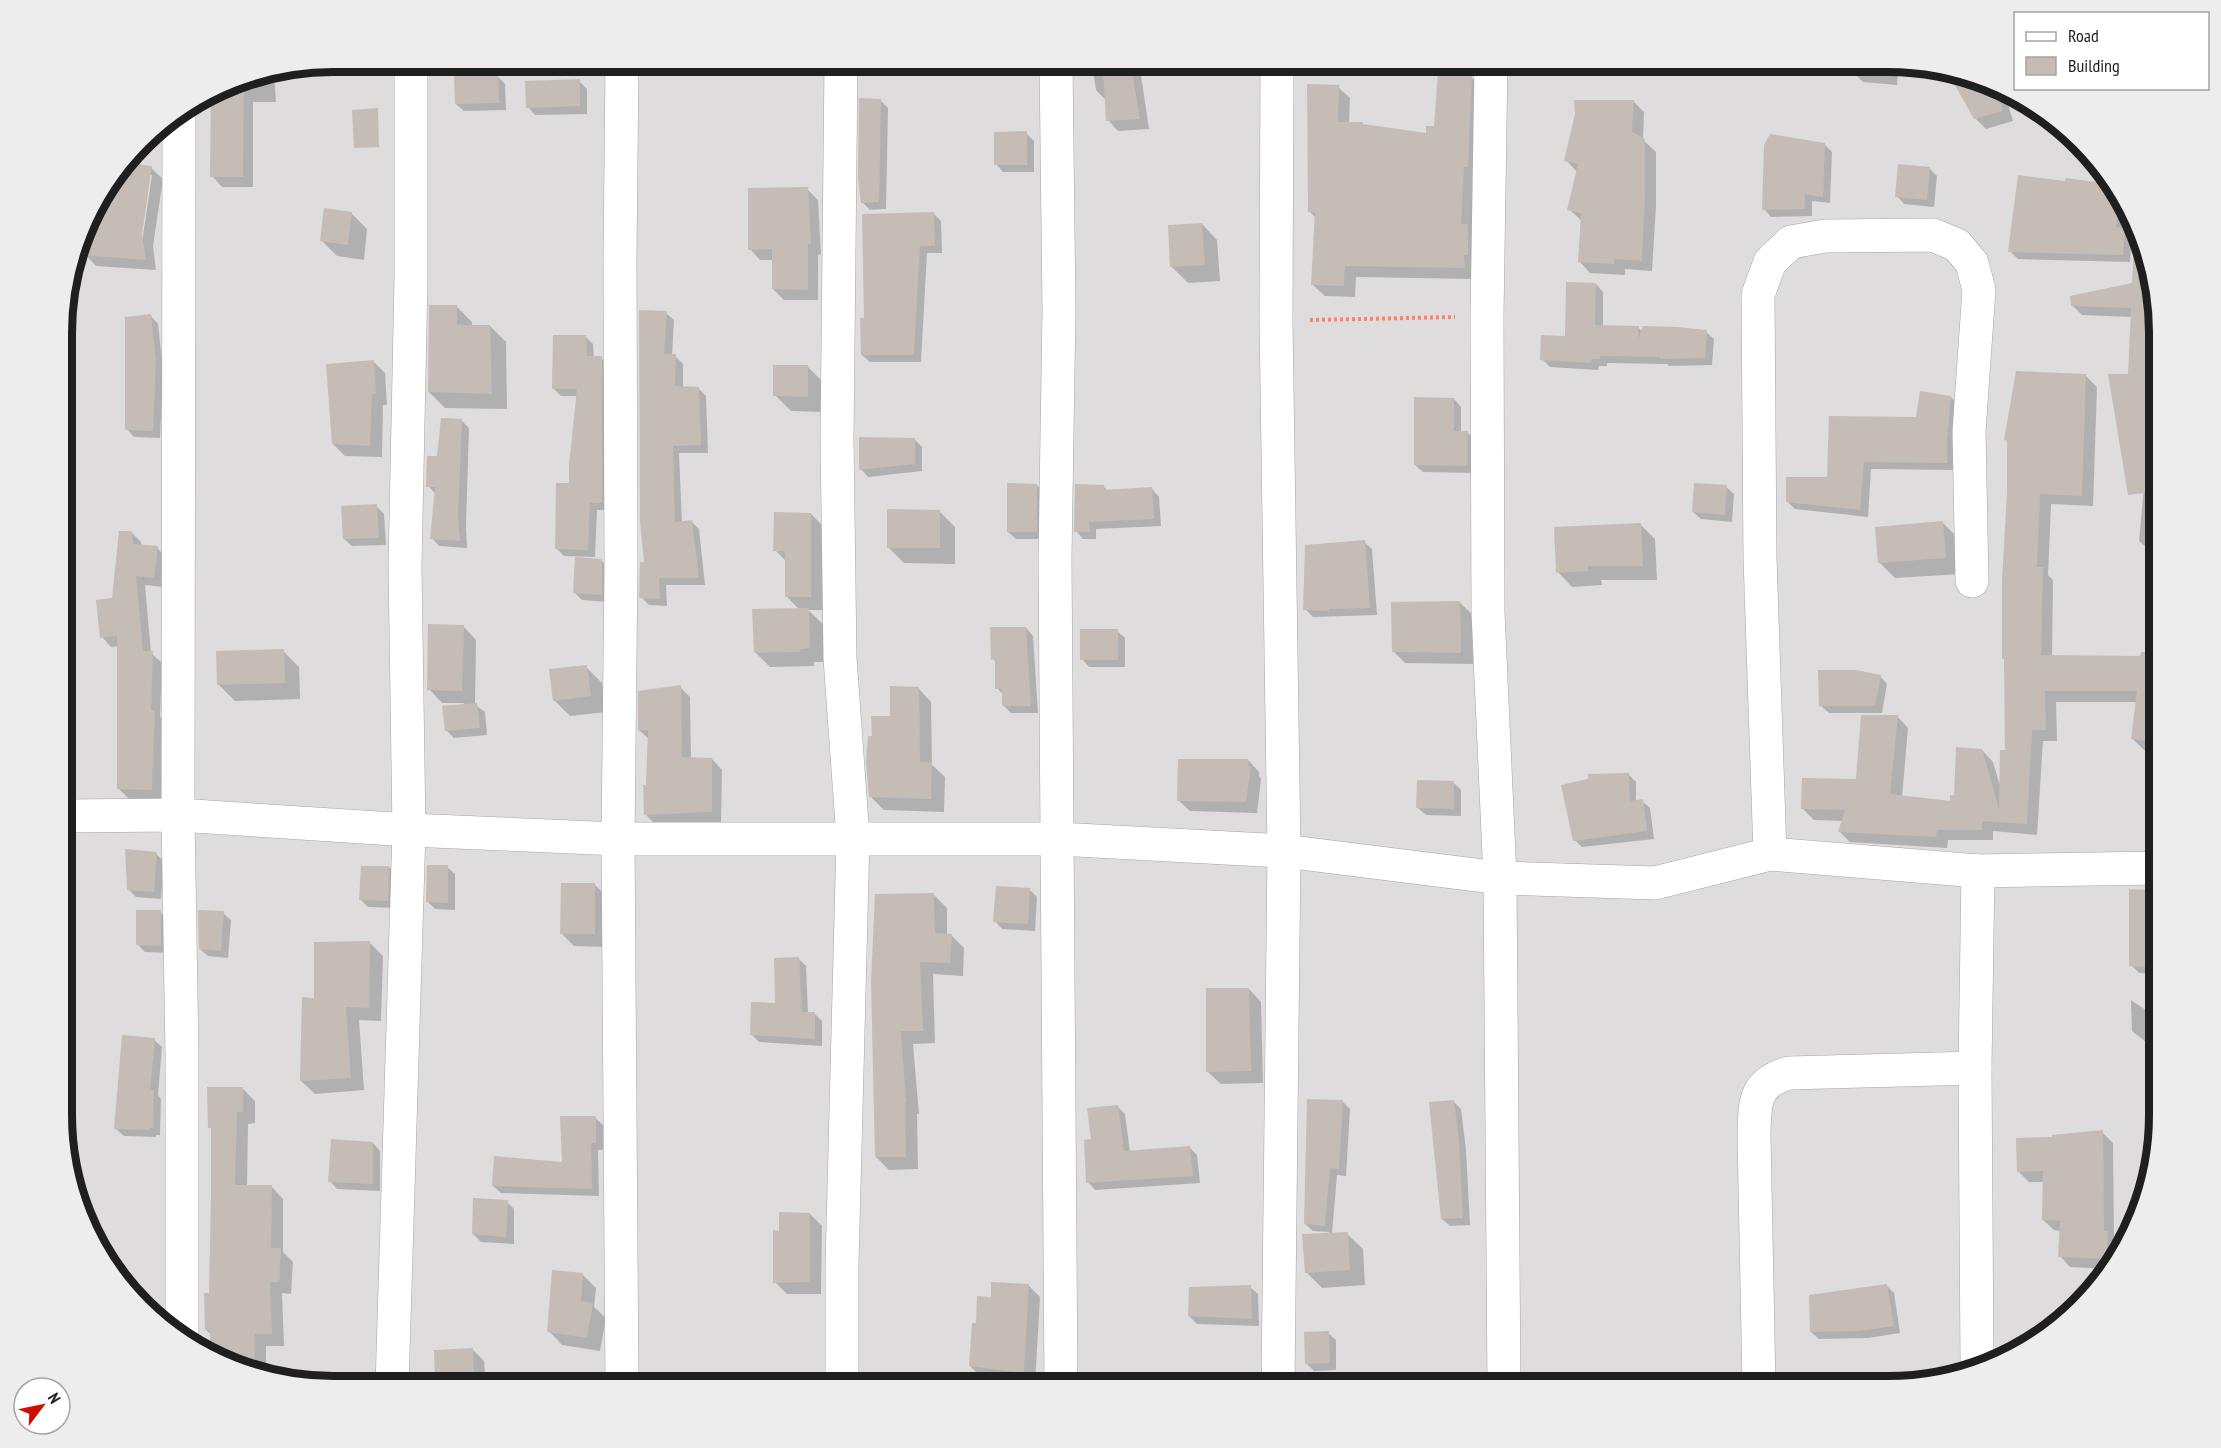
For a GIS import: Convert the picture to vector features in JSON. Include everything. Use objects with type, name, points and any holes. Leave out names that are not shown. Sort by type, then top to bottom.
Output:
[{"type":"street","points":[[392,1376],[409,830],[405,566],[411,279],[411,72]]},
{"type":"street","points":[[622,72],[618,838],[622,1376]]},
{"type":"street","points":[[841,72],[837,426],[840,658],[853,838],[842,1264],[842,1376]]},
{"type":"street","points":[[1056,72],[1059,311],[1055,558],[1061,1376]]},
{"type":"street","points":[[1277,72],[1276,321],[1284,851],[1278,1376]]},
{"type":"street","points":[[1491,72],[1487,316],[1488,612],[1500,878],[1504,1376]]},
{"type":"street","points":[[179,122],[178,815],[182,1056],[182,1328]]},
{"type":"street","points":[[1770,854],[1760,558],[1758,295],[1770,262],[1791,242],[1825,236],[1933,235],[1957,245],[1972,263],[1979,290],[1969,431],[1972,581]]},
{"type":"street","points":[[72,816],[178,815],[409,830],[618,838],[1058,839],[1284,851],[1500,878],[1655,882],[1770,854],[1978,871],[2149,868]]},
{"type":"street","points":[[1977,1360],[1974,1068],[1978,871]]},
{"type":"street","points":[[1759,1376],[1754,1135],[1755,1108],[1759,1093],[1773,1077],[1789,1072],[1974,1068]]},
{"type":"path","points":[[1276,321],[1487,316]]},
{"type":"shaded area","points":[[333,72],[1888,72],[1922,74],[1956,81],[2004,99],[2033,116],[2073,148],[2114,202],[2135,249],[2147,299],[2149,333],[2149,1115],[2147,1149],[2140,1183],[2122,1231],[2105,1260],[2073,1300],[2019,1341],[1988,1356],[1956,1367],[1922,1374],[1888,1376],[333,1376],[299,1374],[265,1367],[217,1349],[188,1332],[148,1300],[107,1246],[86,1199],[74,1149],[72,1115],[72,333],[74,299],[81,265],[99,217],[116,188],[148,148],[188,116],[217,99],[265,81],[299,74]]},
{"type":"building","points":[[1103,72],[1132,72],[1140,119],[1106,121]]},
{"type":"building","points":[[1438,72],[1472,76],[1468,167],[1464,167],[1461,224],[1468,224],[1468,255],[1464,255],[1465,268],[1345,266],[1344,286],[1311,285],[1315,212],[1308,212],[1307,84],[1339,85],[1338,122],[1363,122],[1363,124],[1426,133],[1426,126],[1434,126]]},
{"type":"building","points":[[498,75],[499,103],[455,104],[454,76]]},
{"type":"building","points":[[580,79],[580,106],[526,108],[525,81]]},
{"type":"building","points":[[1952,80],[1999,97],[2003,111],[1974,119]]},
{"type":"building","points":[[244,88],[243,177],[210,177],[211,102]]},
{"type":"building","points":[[859,98],[881,99],[879,202],[861,203],[858,179]]},
{"type":"building","points":[[1574,100],[1634,100],[1632,132],[1645,139],[1642,261],[1615,259],[1614,264],[1578,262],[1581,213],[1567,210],[1578,164],[1564,161],[1575,114]]},
{"type":"building","points":[[378,108],[379,147],[354,148],[352,110]]},
{"type":"building","points":[[1027,131],[1027,165],[994,165],[994,132]]},
{"type":"building","points":[[1770,134],[1825,143],[1823,197],[1805,194],[1805,209],[1762,210],[1764,145]]},
{"type":"building","points":[[135,164],[152,166],[142,234],[146,260],[84,255],[107,202]]},
{"type":"building","points":[[1898,164],[1930,167],[1927,200],[1895,197]]},
{"type":"building","points":[[2018,175],[2101,183],[2118,210],[2116,227],[2125,228],[2123,255],[2008,252]]},
{"type":"building","points":[[808,187],[811,244],[808,244],[808,290],[772,289],[772,249],[748,250],[748,188]]},
{"type":"building","points":[[324,208],[352,212],[348,245],[320,241]]},
{"type":"building","points":[[934,212],[935,246],[920,246],[914,355],[861,355],[860,318],[864,318],[862,214]]},
{"type":"building","points":[[1202,223],[1205,265],[1170,267],[1168,225]]},
{"type":"building","points":[[2134,246],[2147,299],[2149,492],[2128,495],[2108,374],[2128,374],[2131,308],[2071,306],[2070,296],[2132,283]]},
{"type":"building","points":[[1566,282],[1596,283],[1595,325],[1639,326],[1638,340],[1643,326],[1707,330],[1705,358],[1660,359],[1660,357],[1600,356],[1600,359],[1592,359],[1591,363],[1540,360],[1541,335],[1565,336]]},
{"type":"building","points":[[429,305],[457,305],[457,325],[490,325],[492,394],[428,392]]},
{"type":"building","points":[[639,310],[667,311],[664,354],[676,354],[675,386],[699,387],[701,445],[673,446],[675,522],[692,520],[699,578],[659,578],[660,599],[639,598],[640,562],[644,562],[640,522]]},
{"type":"building","points":[[151,314],[156,362],[153,431],[125,430],[125,317]]},
{"type":"building","points":[[553,335],[586,335],[587,356],[602,356],[602,503],[590,503],[588,550],[555,549],[556,483],[569,483],[577,389],[552,389]]},
{"type":"building","points":[[374,360],[376,394],[372,394],[370,446],[332,444],[326,364]]},
{"type":"building","points":[[773,365],[808,365],[808,397],[773,396]]},
{"type":"building","points":[[2016,371],[2086,374],[2082,496],[2040,494],[2037,567],[2043,567],[2041,655],[2140,656],[2141,652],[2149,652],[2149,742],[2131,739],[2137,691],[2045,691],[2046,730],[2032,730],[2027,824],[1982,821],[1982,830],[1937,830],[1936,837],[1838,832],[1845,810],[1801,809],[1802,778],[1856,779],[1861,715],[1898,715],[1890,794],[1950,801],[1950,795],[1954,795],[1956,747],[1982,749],[1999,809],[2000,750],[2005,750],[2002,581],[2007,492],[2007,440],[2004,440]]},
{"type":"building","points":[[1920,391],[1951,396],[1947,463],[1864,462],[1860,510],[1786,502],[1786,477],[1827,477],[1829,416],[1916,417]]},
{"type":"building","points":[[1414,397],[1454,398],[1454,431],[1468,431],[1467,466],[1414,465]]},
{"type":"building","points":[[441,418],[462,419],[458,518],[460,541],[430,539],[435,487],[426,487],[427,456],[437,456]]},
{"type":"building","points":[[859,437],[915,438],[915,464],[859,470]]},
{"type":"building","points":[[1007,483],[1037,484],[1037,532],[1007,532]]},
{"type":"building","points":[[1694,483],[1727,485],[1725,515],[1692,512]]},
{"type":"building","points":[[1075,484],[1104,485],[1104,490],[1152,487],[1154,519],[1089,522],[1090,532],[1074,532]]},
{"type":"building","points":[[377,504],[379,538],[343,539],[341,506]]},
{"type":"building","points":[[887,509],[940,510],[940,548],[887,548]]},
{"type":"building","points":[[774,512],[811,513],[811,597],[785,597],[785,551],[773,551]]},
{"type":"building","points":[[1943,521],[1946,558],[1878,563],[1875,527]]},
{"type":"building","points":[[1641,523],[1643,566],[1588,566],[1588,571],[1556,573],[1554,527]]},
{"type":"building","points":[[119,531],[132,531],[133,544],[158,546],[154,578],[136,576],[143,651],[153,651],[151,710],[155,710],[152,790],[117,789],[117,636],[100,638],[96,600],[112,598]]},
{"type":"building","points":[[1365,540],[1370,608],[1303,610],[1305,545]]},
{"type":"building","points":[[575,557],[602,559],[602,595],[573,593]]},
{"type":"building","points":[[1460,601],[1461,653],[1392,652],[1391,602]]},
{"type":"building","points":[[809,608],[810,648],[800,649],[800,652],[754,653],[752,609]]},
{"type":"building","points":[[428,624],[464,625],[462,691],[427,690]]},
{"type":"building","points":[[990,627],[1026,627],[1031,706],[1002,706],[1002,689],[995,689],[995,659],[991,660]]},
{"type":"building","points":[[1080,629],[1118,629],[1118,660],[1080,660]]},
{"type":"building","points":[[284,649],[285,683],[217,685],[216,651]]},
{"type":"building","points":[[587,665],[591,696],[553,701],[549,669]]},
{"type":"building","points":[[1818,670],[1856,670],[1881,675],[1875,706],[1819,706]]},
{"type":"building","points":[[681,685],[682,757],[712,758],[712,812],[644,815],[643,785],[646,785],[648,730],[638,730],[638,691]]},
{"type":"building","points":[[890,686],[919,687],[920,762],[932,762],[931,799],[869,797],[866,762],[868,736],[872,736],[871,716],[890,716]]},
{"type":"building","points":[[477,703],[480,728],[445,731],[442,706]]},
{"type":"building","points":[[1178,759],[1248,759],[1248,766],[1251,766],[1246,802],[1177,801]]},
{"type":"building","points":[[1629,773],[1630,801],[1643,799],[1647,831],[1573,841],[1561,785],[1588,779],[1588,774]]},
{"type":"building","points":[[1417,780],[1454,781],[1454,809],[1416,808]]},
{"type":"building","points":[[125,849],[157,852],[154,892],[127,890]]},
{"type":"building","points":[[427,865],[448,865],[448,903],[426,902]]},
{"type":"building","points":[[361,866],[389,866],[388,901],[359,900]]},
{"type":"building","points":[[561,883],[595,883],[595,934],[560,934]]},
{"type":"building","points":[[996,886],[1030,888],[1028,924],[993,922]]},
{"type":"building","points":[[2129,889],[2149,890],[2149,967],[2129,966]]},
{"type":"building","points":[[934,893],[935,933],[952,934],[950,963],[920,962],[923,1031],[901,1031],[906,1102],[906,1157],[875,1157],[871,980],[875,894]]},
{"type":"building","points":[[136,910],[161,910],[161,946],[136,945]]},
{"type":"building","points":[[198,910],[224,911],[221,951],[199,949]]},
{"type":"building","points":[[370,941],[369,1008],[346,1007],[351,1078],[300,1081],[302,997],[314,998],[314,942]]},
{"type":"building","points":[[799,957],[802,1012],[815,1012],[815,1039],[750,1035],[751,1002],[775,1003],[774,958]]},
{"type":"building","points":[[1206,988],[1249,988],[1251,1071],[1206,1072]]},
{"type":"building","points":[[122,1035],[155,1038],[150,1090],[154,1090],[153,1128],[149,1130],[114,1129]]},
{"type":"building","points":[[207,1087],[243,1087],[243,1112],[237,1112],[235,1185],[272,1185],[271,1248],[281,1248],[279,1282],[270,1282],[272,1334],[255,1334],[254,1364],[210,1345],[210,1330],[205,1330],[204,1293],[209,1293],[211,1198],[211,1128],[208,1128]]},
{"type":"building","points":[[1307,1099],[1343,1100],[1339,1169],[1330,1168],[1325,1226],[1304,1224]]},
{"type":"building","points":[[1454,1100],[1459,1141],[1463,1218],[1441,1219],[1429,1102]]},
{"type":"building","points":[[1118,1105],[1124,1151],[1190,1146],[1193,1176],[1086,1183],[1084,1140],[1091,1139],[1087,1108]]},
{"type":"building","points":[[560,1116],[596,1116],[596,1143],[591,1143],[592,1189],[492,1186],[494,1156],[562,1162]]},
{"type":"building","points":[[2103,1130],[2104,1231],[2108,1231],[2106,1259],[2058,1257],[2060,1221],[2042,1220],[2043,1171],[2017,1172],[2016,1138],[2052,1137],[2052,1135]]},
{"type":"building","points":[[331,1139],[373,1142],[373,1184],[328,1182]]},
{"type":"building","points":[[473,1198],[508,1200],[506,1237],[472,1234]]},
{"type":"building","points":[[779,1212],[810,1213],[810,1282],[773,1283],[773,1230],[779,1231]]},
{"type":"building","points":[[1348,1232],[1350,1270],[1305,1273],[1302,1234]]},
{"type":"building","points":[[552,1270],[583,1273],[581,1301],[593,1303],[587,1338],[547,1332]]},
{"type":"building","points":[[991,1282],[1029,1284],[1024,1373],[969,1366],[972,1323],[976,1323],[977,1296],[991,1297]]},
{"type":"building","points":[[1887,1284],[1894,1326],[1859,1331],[1810,1332],[1809,1295]]},
{"type":"building","points":[[1251,1285],[1252,1319],[1188,1316],[1189,1287]]},
{"type":"building","points":[[1329,1331],[1330,1363],[1305,1364],[1304,1332]]},
{"type":"building","points":[[473,1348],[474,1376],[435,1376],[434,1350]]}]
